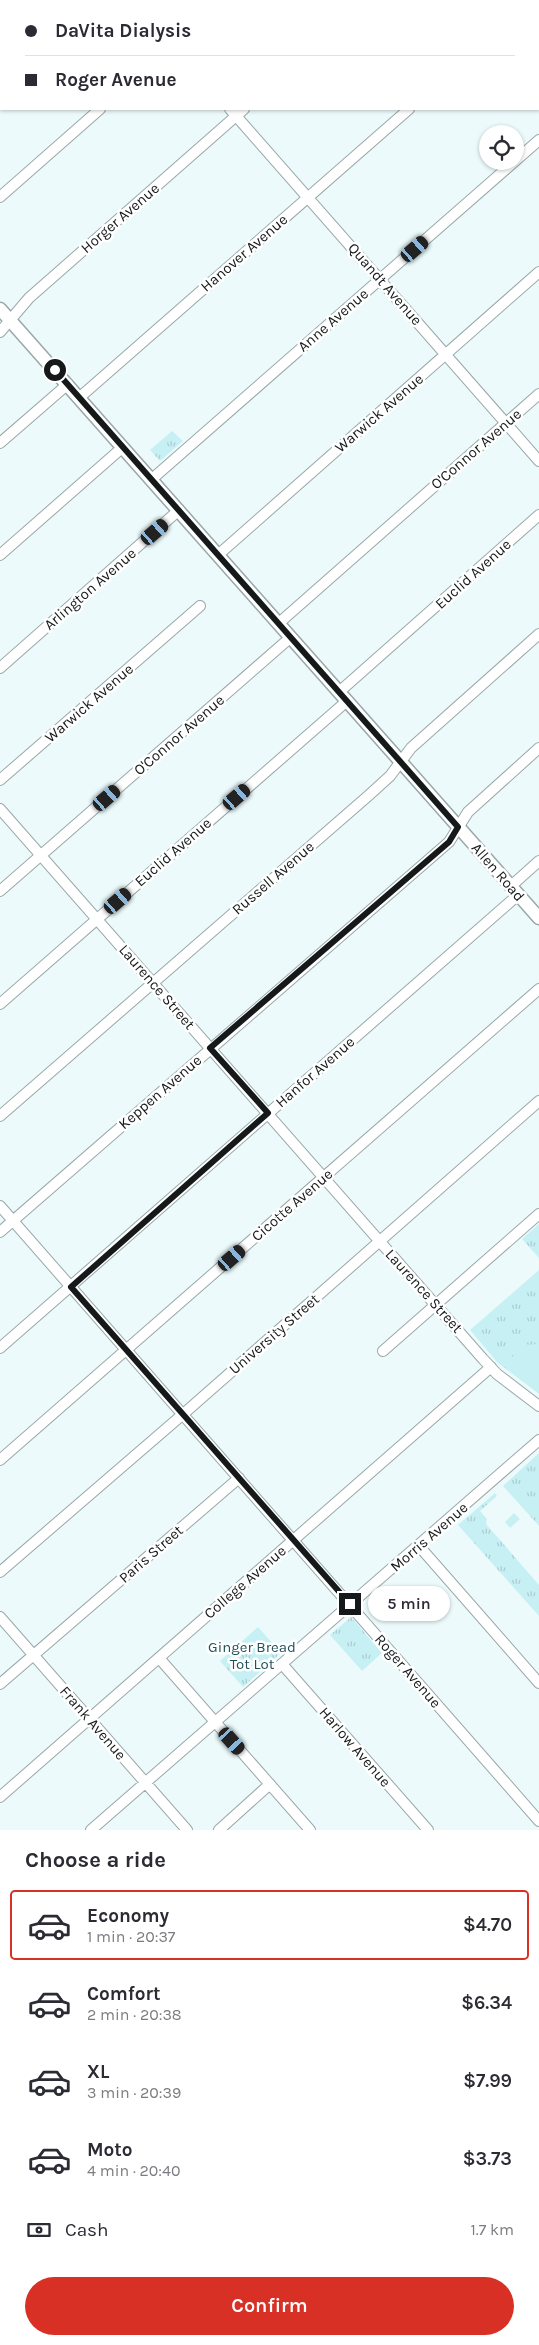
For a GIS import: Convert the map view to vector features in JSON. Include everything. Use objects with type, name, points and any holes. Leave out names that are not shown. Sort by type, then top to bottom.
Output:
[{"type":"main road","name":"Allen Road","points":[[0,309],[539,918]]},
{"type":"street","points":[[0,196],[99,110]]},
{"type":"street","name":"Hanover Avenue","points":[[80,398],[409,110]]},
{"type":"street","name":"Quandt Avenue","points":[[233,112],[539,461]]},
{"type":"street","name":"Horger Avenue","points":[[0,332],[48,281],[233,112]]},
{"type":"street","name":"Anne Avenue","points":[[152,479],[539,140]]},
{"type":"street","name":"Warwick Avenue","points":[[218,555],[539,272]]},
{"type":"street","points":[[0,443],[68,384]]},
{"type":"street","name":"O'Connor Avenue","points":[[279,623],[539,394]]},
{"type":"street","points":[[0,555],[123,447]]},
{"type":"street","name":"Arlington Avenue","points":[[0,668],[179,510]]},
{"type":"street","name":"Euclid Avenue","points":[[0,1004],[343,697],[539,515]]},
{"type":"street","name":"Warwick Avenue","points":[[0,780],[200,606]]},
{"type":"street","name":"Russell Avenue","points":[[0,1116],[368,796],[390,776],[411,748],[539,634]]},
{"type":"street","name":"O'Connor Avenue","points":[[0,892],[291,637]]},
{"type":"street","name":"Keppen Avenue","points":[[0,1232],[449,842],[468,812],[539,748]]},
{"type":"street","name":"Laurence Street","points":[[0,809],[491,1367],[539,1406]]},
{"type":"street","name":"Hanfor Avenue","points":[[0,1348],[268,1113],[514,890],[539,861]]},
{"type":"street","name":"Cicotte Avenue","points":[[0,1460],[539,989]]},
{"type":"street","name":"University Street","points":[[3,1569],[183,1414],[539,1101]]},
{"type":"street","name":"Roger Avenue","points":[[0,1206],[539,1821]]},
{"type":"street","points":[[382,1351],[539,1214]]},
{"type":"street","name":"College Avenue","points":[[0,1797],[491,1367]]},
{"type":"street","name":"Morris Avenue","points":[[91,1830],[539,1440]]},
{"type":"street","name":"Paris Street","points":[[0,1684],[239,1478]]},
{"type":"street","points":[[419,1546],[539,1683]]},
{"type":"street","name":"Frank Avenue","points":[[0,1617],[187,1830]]},
{"type":"street","points":[[159,1658],[310,1830]]},
{"type":"street","name":"Harlow Avenue","points":[[282,1664],[428,1830]]},
{"type":"street","points":[[219,1830],[270,1784]]},
{"type":"green space","points":[[172,431],[183,441],[160,461],[150,450]]},
{"type":"green space","points":[[539,1224],[539,1258],[522,1239]]},
{"type":"green space","points":[[539,1270],[539,1394],[498,1363],[470,1330]]},
{"type":"green space","points":[[539,1344],[539,1392],[509,1360],[524,1345]]},
{"type":"green space","points":[[539,1453],[539,1526],[503,1486]]},
{"type":"green space","points":[[495,1493],[497,1496],[480,1511],[487,1519],[486,1524],[539,1585],[539,1616],[458,1525]]},
{"type":"green space","points":[[514,1513],[520,1519],[510,1528],[505,1522]]},
{"type":"green space","points":[[351,1617],[382,1653],[362,1671],[330,1635]]},
{"type":"green space","name":"Ginger Bread Tot Lot","points":[[258,1627],[281,1653],[243,1687],[220,1661]]},
{"type":"route","points":[[55,370],[458,827],[449,842],[210,1048],[268,1113],[71,1287],[350,1604]]}]
